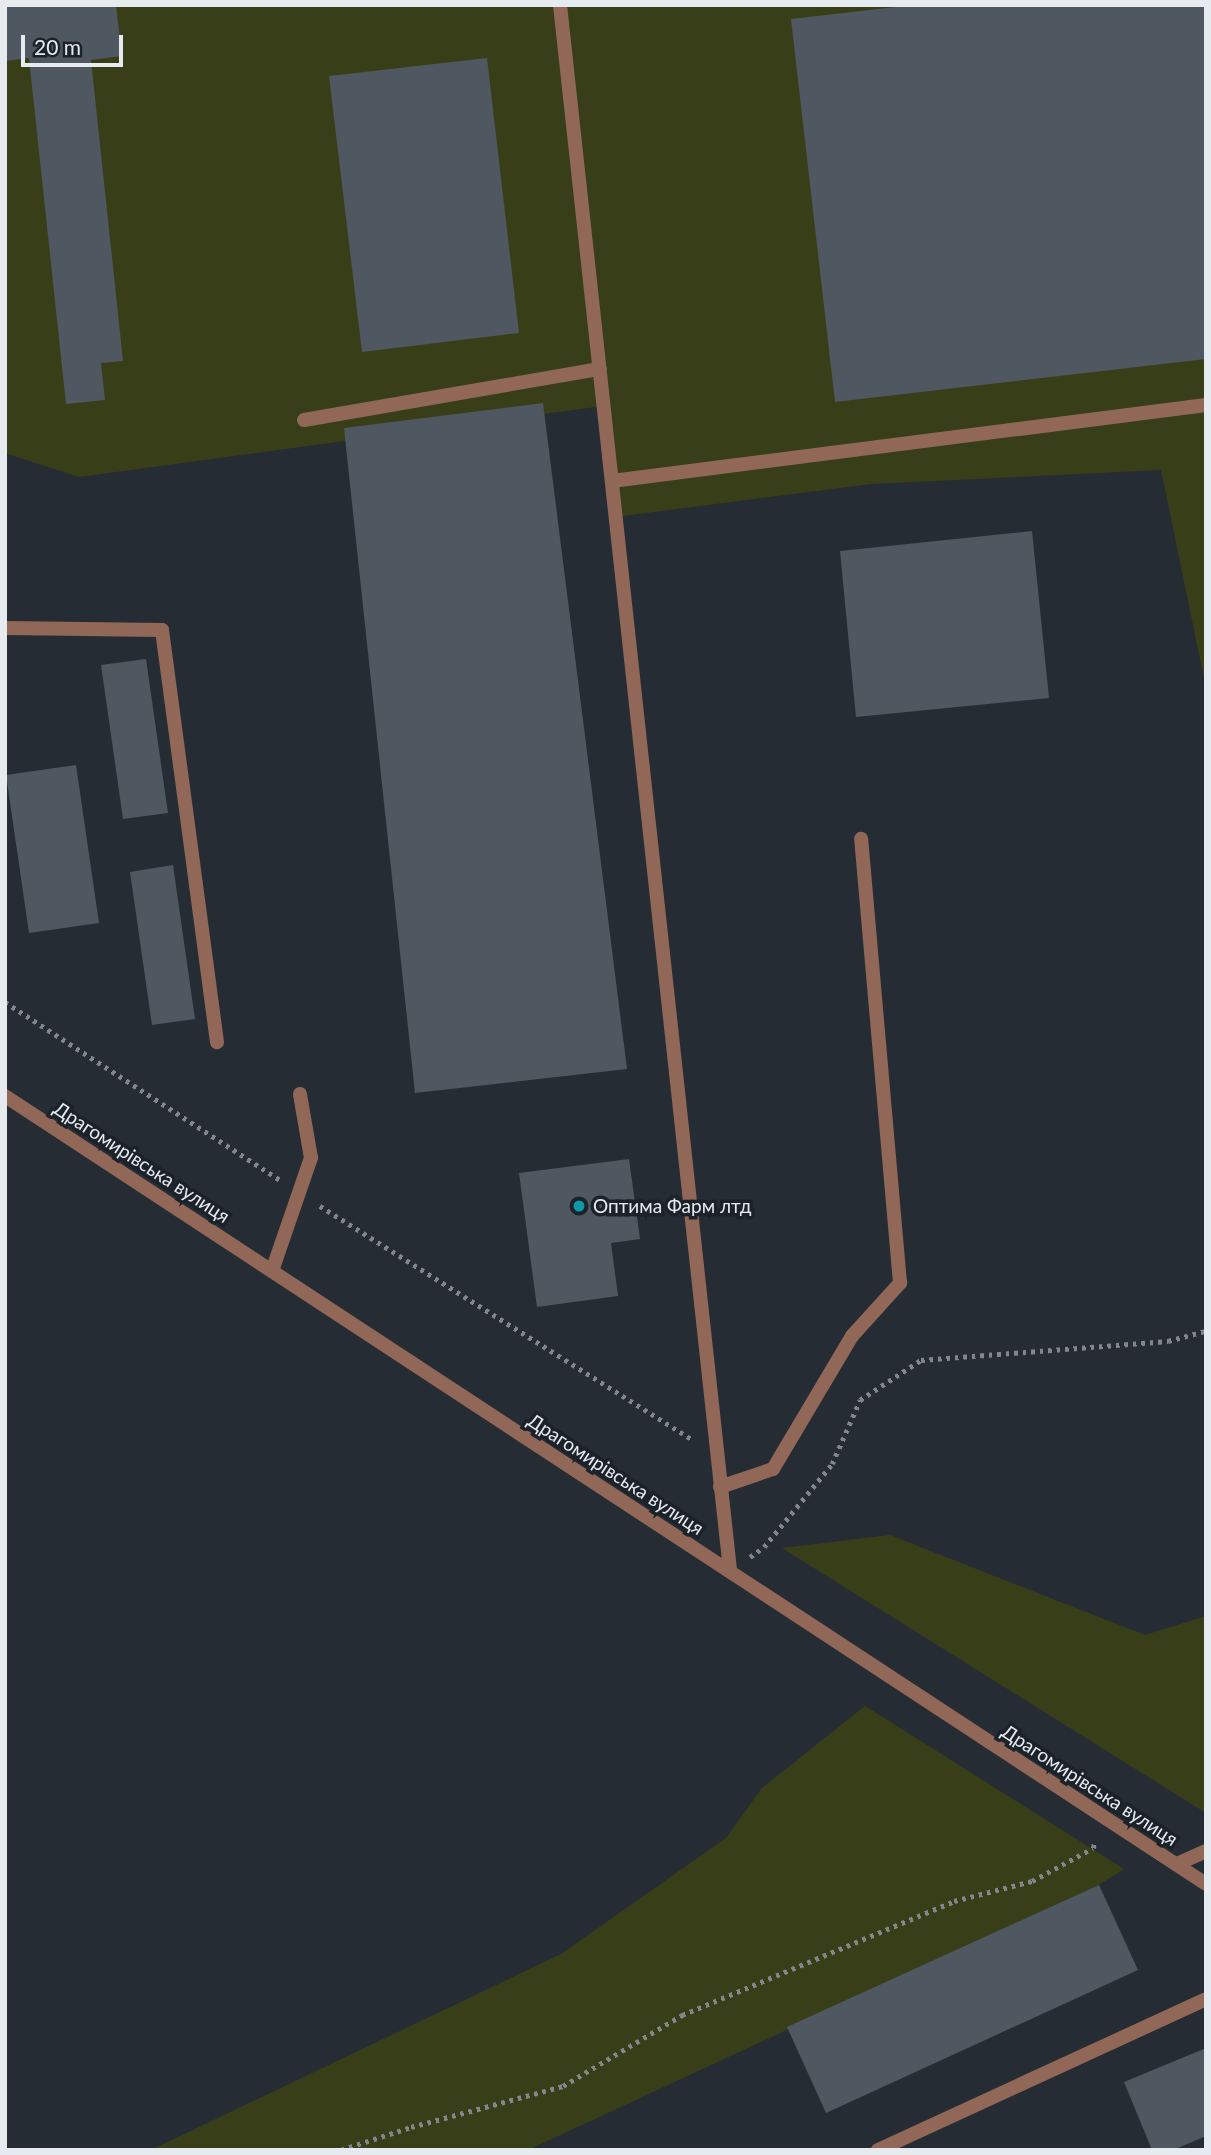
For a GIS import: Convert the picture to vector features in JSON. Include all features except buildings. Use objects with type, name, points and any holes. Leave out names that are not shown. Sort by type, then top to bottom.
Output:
[{"type":"street","points":[[560,5],[730,1571]]},
{"type":"street","points":[[304,420],[600,369]]},
{"type":"street","points":[[612,481],[1206,405]]},
{"type":"street","points":[[5,628],[162,629],[218,1042]]},
{"type":"street","points":[[720,1487],[773,1469],[852,1336],[900,1283],[861,839]]},
{"type":"street","points":[[272,1270],[312,1158],[300,1094]]},
{"type":"street","name":"Драгомирівська вулиця","points":[[5,1096],[1206,1884]]},
{"type":"street","points":[[1177,1864],[1206,1850]]},
{"type":"street","points":[[877,2150],[1206,1999]]},
{"type":"path","points":[[5,1002],[299,1193],[717,1454]]},
{"type":"path","points":[[730,1571],[764,1547],[832,1464],[859,1400],[921,1360],[1168,1341],[1206,1331]]},
{"type":"path","points":[[341,2150],[411,2127],[563,2086],[682,2015],[954,1901],[1032,1881],[1093,1848],[1102,1815]]},
{"type":"green space","points":[[5,5],[1206,5],[1206,688],[1161,470],[871,484],[615,517],[603,406],[79,477],[5,453]]},
{"type":"green space","points":[[890,1535],[1145,1635],[1206,1616],[1206,1813],[782,1548]]},
{"type":"green space","points":[[865,1706],[1124,1869],[1099,1885],[528,2150],[151,2150],[561,1954],[726,1838],[762,1788]]},
{"type":"place","name":"Оптима Фарм лтд","points":[[579,1206]]}]
